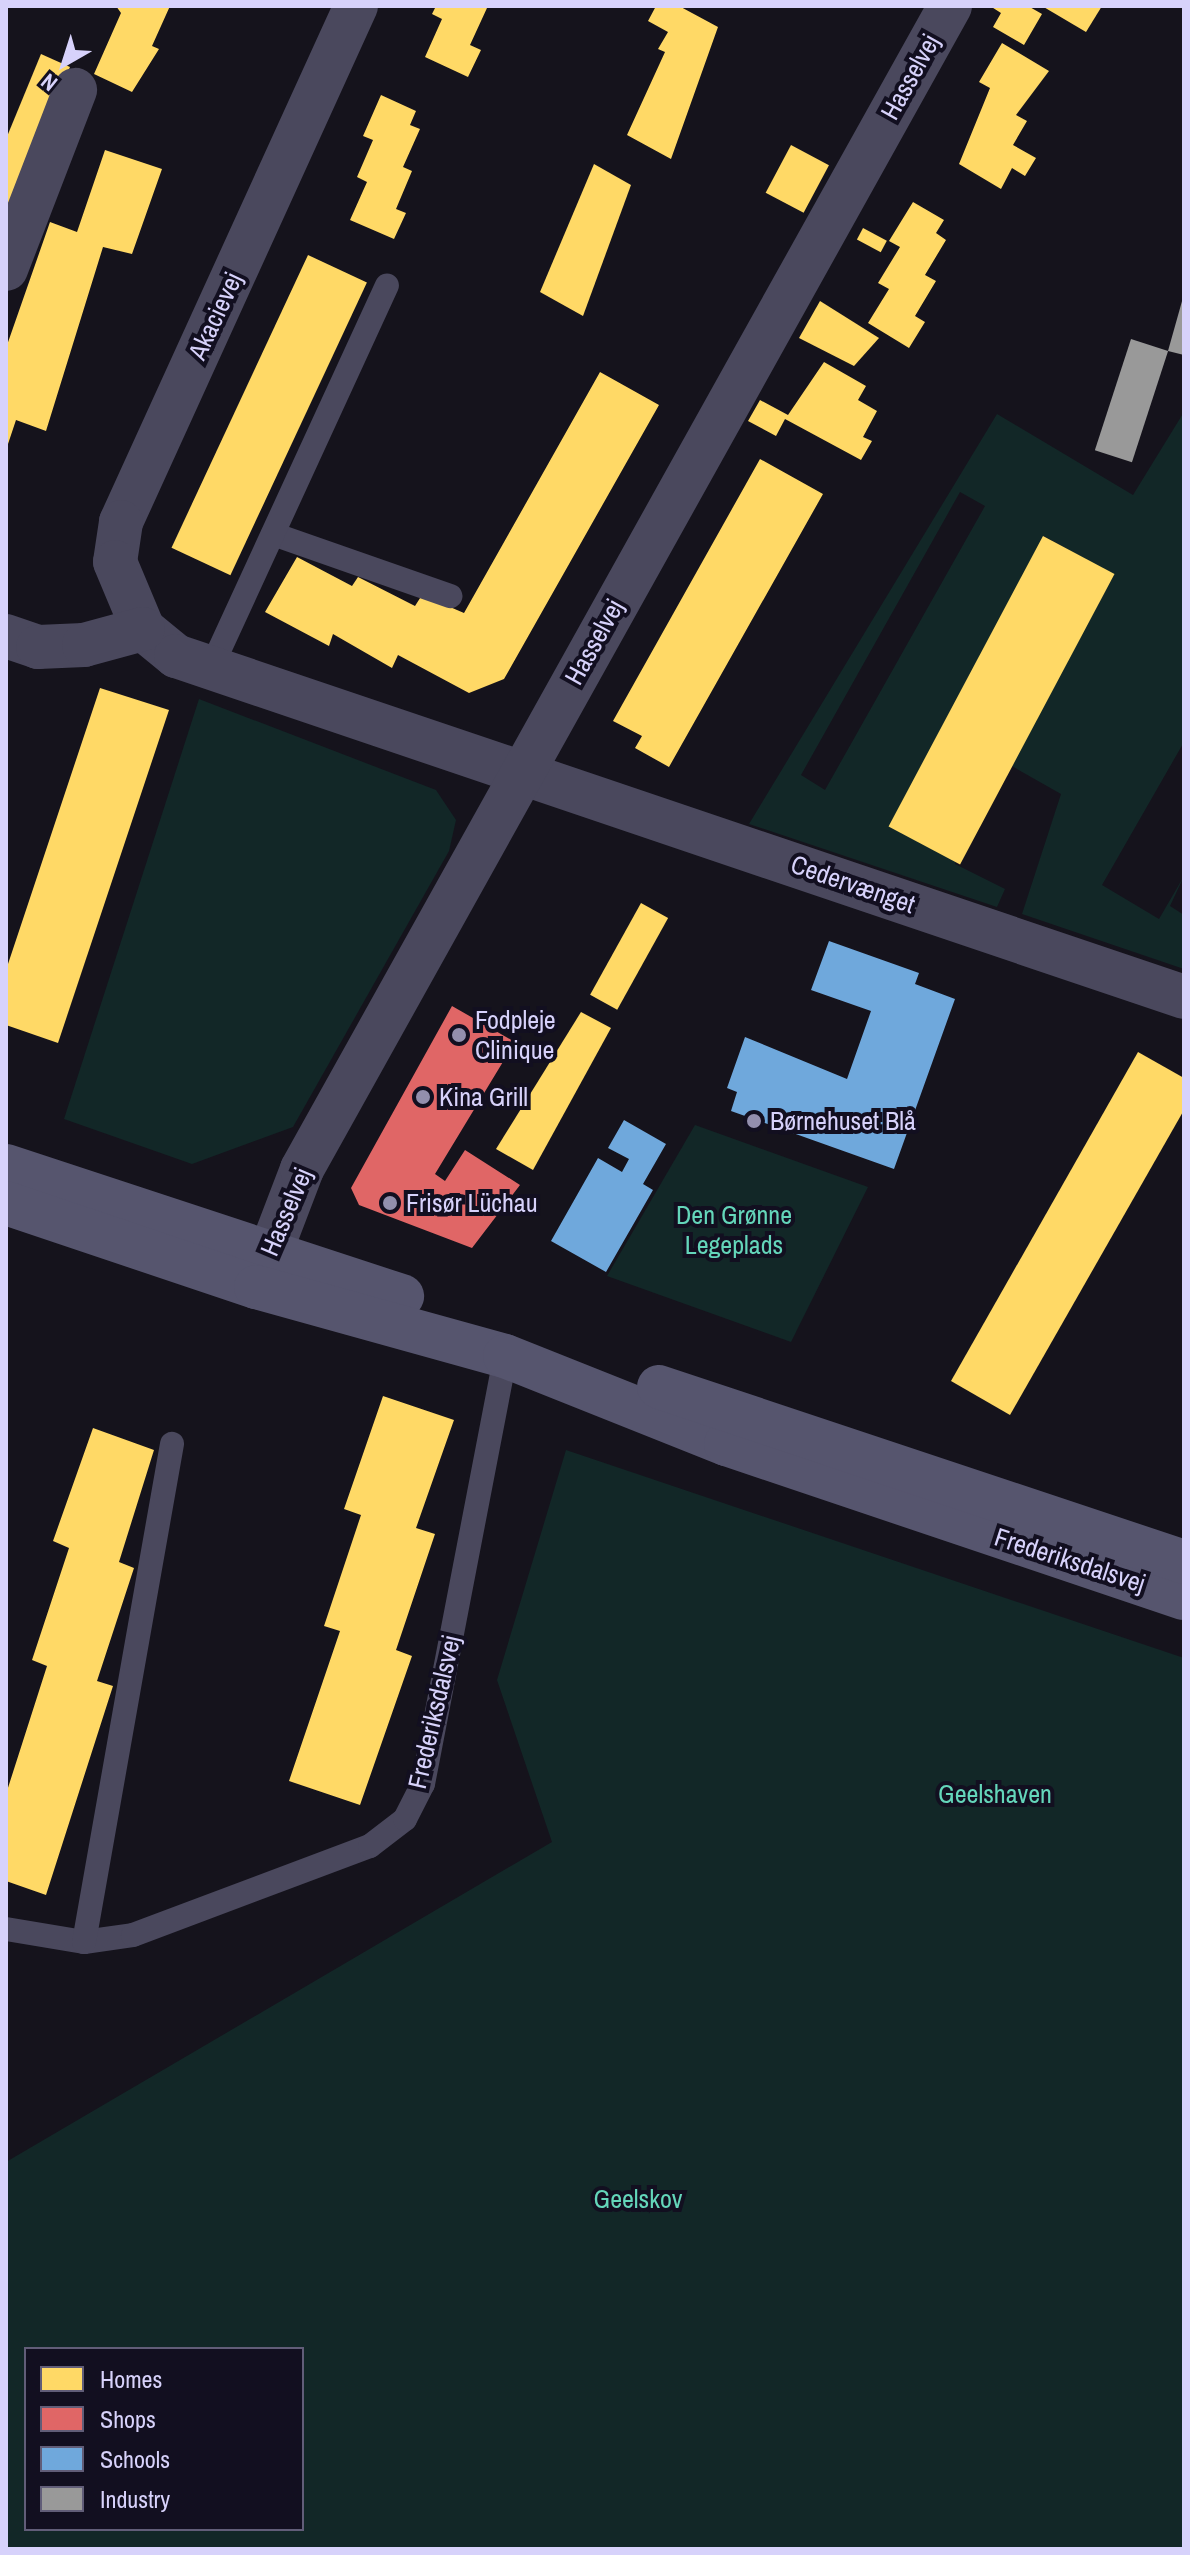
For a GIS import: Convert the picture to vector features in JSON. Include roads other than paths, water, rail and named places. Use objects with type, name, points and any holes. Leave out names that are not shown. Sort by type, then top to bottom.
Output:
[{"type":"street","name":"Akacievej","points":[[356,6],[121,522],[115,562],[143,629],[176,656],[522,772]]},
{"type":"street","name":"Hasselvej","points":[[262,1269],[302,1169],[950,6]]},
{"type":"street","points":[[6,269],[75,90]]},
{"type":"street","points":[[6,636],[38,647],[84,645],[143,629]]},
{"type":"street","name":"Cedervænget","points":[[522,772],[1184,997]]},
{"type":"street","name":"Frederiksdalsvej","points":[[6,1166],[262,1269]]},
{"type":"street","name":"Frederiksdalsvej","points":[[6,1203],[262,1269],[1184,1562]]},
{"type":"street","name":"Frederiksdalsvej","points":[[507,1345],[726,1444],[1184,1598]]},
{"type":"lane","points":[[211,668],[387,286]]},
{"type":"lane","points":[[273,534],[450,596]]},
{"type":"lane","name":"Frederiksdalsvej","points":[[6,1929],[84,1942],[133,1935],[235,1902],[370,1846],[405,1819],[423,1784],[507,1345]]},
{"type":"lane","points":[[84,1942],[172,1444]]},
{"type":"place","name":"Fodpleje Clinique","points":[[459,1035]]},
{"type":"place","name":"Kina Grill","points":[[423,1097]]},
{"type":"place","name":"Børnehuset Blå","points":[[754,1121]]},
{"type":"place","name":"Frisør Lüchau","points":[[390,1203]]},
{"type":"park label","name":"Den Grønne Legeplads","points":[[734,1230]]},
{"type":"park label","name":"Geelshaven","points":[[995,1794]]},
{"type":"park label","name":"Geelskov","points":[[638,2199]]}]
